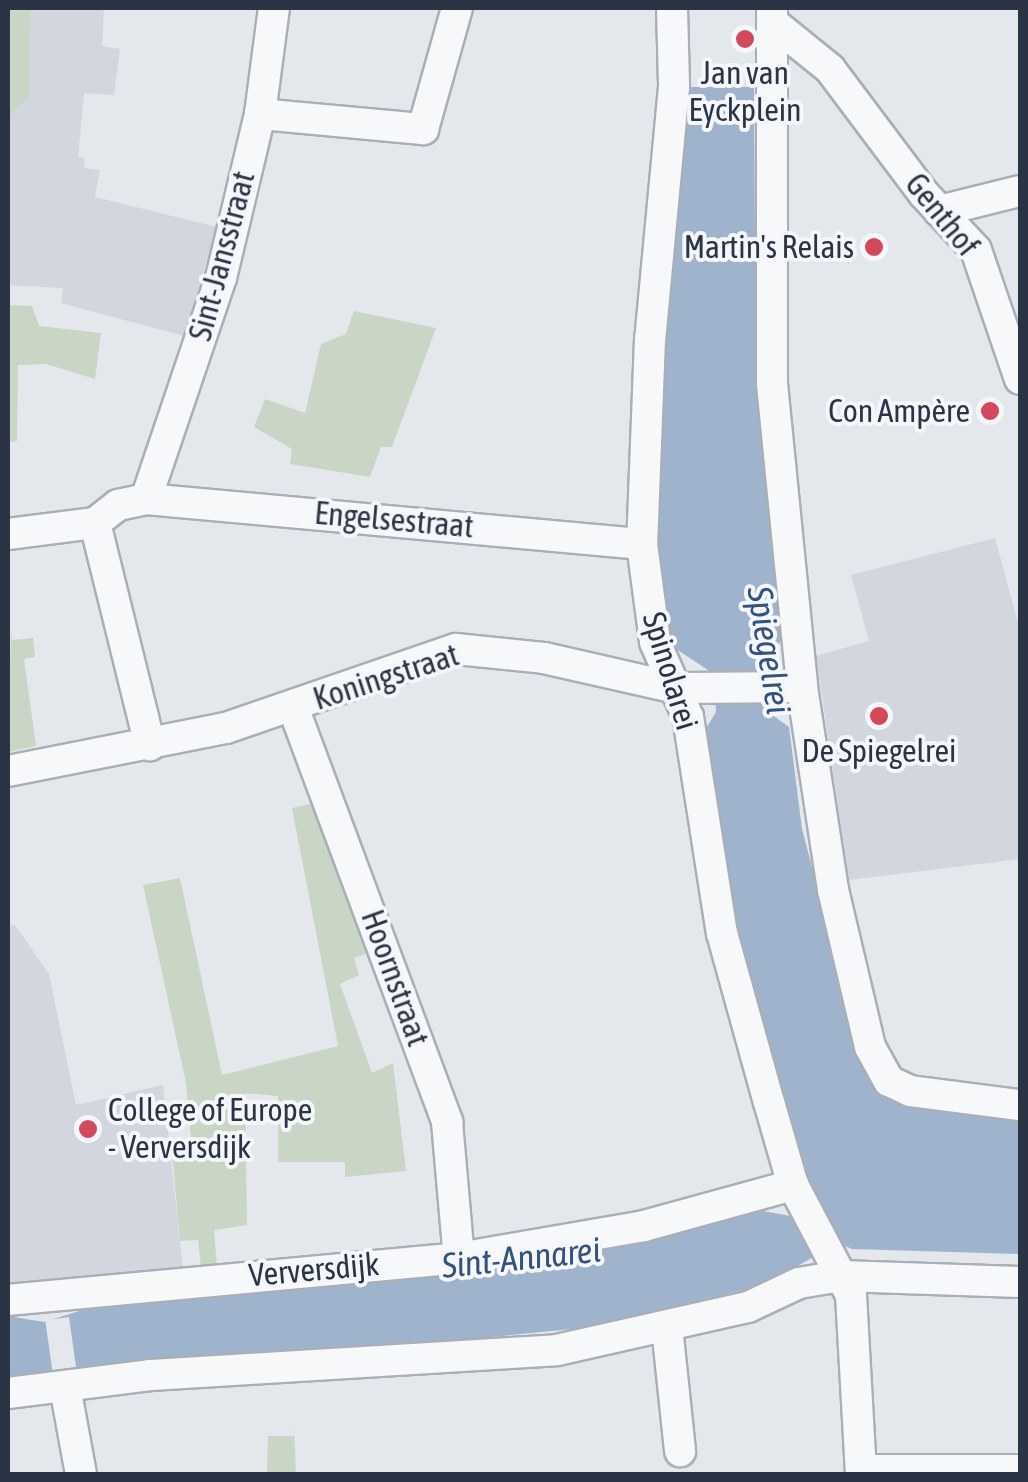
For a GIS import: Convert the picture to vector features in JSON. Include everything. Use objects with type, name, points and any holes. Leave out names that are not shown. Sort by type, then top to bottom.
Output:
[{"type":"street","name":"Sint-Jansstraat","points":[[146,499],[221,278],[260,114],[274,8]]},
{"type":"street","points":[[260,114],[422,128],[457,8]]},
{"type":"street","name":"Spinolarei","points":[[672,8],[674,87],[650,338],[642,544],[654,642],[688,718],[722,933],[799,1196],[851,1295],[861,1472]]},
{"type":"street","points":[[772,15],[772,384],[802,687],[834,890],[870,1047],[889,1081],[910,1090],[1020,1106]]},
{"type":"street","name":"Genthof","points":[[772,15],[830,69],[939,211],[976,250],[1008,298],[1020,379]]},
{"type":"street","points":[[939,211],[1020,192]]},
{"type":"street","points":[[8,534],[95,523],[118,505],[146,499]]},
{"type":"street","name":"Engelsestraat","points":[[146,499],[642,544]]},
{"type":"street","points":[[95,523],[150,745]]},
{"type":"street","name":"Koningstraat","points":[[8,771],[150,745],[293,707],[456,649],[544,658],[676,688],[715,692],[802,687]]},
{"type":"street","name":"Hoornstraat","points":[[293,707],[447,1122],[459,1258]]},
{"type":"street","name":"Verversdijk","points":[[8,1300],[459,1258],[799,1196]]},
{"type":"street","points":[[8,1393],[150,1375],[556,1350],[748,1306],[835,1263],[1020,1282]]},
{"type":"street","points":[[667,1327],[680,1451]]},
{"type":"street","points":[[65,1388],[81,1474]]},
{"type":"street","points":[[861,1472],[1020,1470]]},
{"type":"shaded area","points":[[8,8],[104,8],[102,46],[120,49],[114,95],[84,93],[78,157],[85,158],[84,168],[100,170],[95,197],[217,227],[184,336],[61,303],[63,288],[8,285]]},
{"type":"shaded area","points":[[995,538],[1020,630],[1020,859],[849,880],[816,656],[869,641],[851,575]]},
{"type":"shaded area","name":"College of Europe - Verversdijk","points":[[15,925],[49,974],[76,1105],[163,1085],[183,1270],[8,1288],[8,926]]},
{"type":"green space","points":[[8,8],[30,8],[29,98],[8,115]]},
{"type":"green space","points":[[8,305],[32,306],[39,326],[101,333],[95,379],[46,364],[18,365],[17,441],[8,442]]},
{"type":"green space","points":[[354,311],[436,328],[392,447],[381,447],[370,477],[290,464],[292,449],[254,427],[265,399],[305,413],[321,344],[346,334]]},
{"type":"green space","points":[[11,630],[12,640],[33,638],[35,657],[24,659],[36,746],[8,752]]},
{"type":"green space","points":[[310,804],[320,809],[377,950],[354,958],[359,975],[340,984],[372,1073],[393,1063],[406,1171],[345,1177],[345,1162],[278,1162],[278,1096],[245,1093],[247,1225],[214,1230],[217,1267],[201,1268],[198,1240],[180,1241],[172,1153],[192,1150],[186,1083],[143,885],[180,878],[222,1075],[338,1046],[292,808]]},
{"type":"green space","points":[[294,1424],[296,1474],[267,1474],[268,1436],[294,1436]]},
{"type":"water","name":"Spiegelrei","points":[[686,87],[754,87],[756,382],[784,636],[761,670],[764,709],[789,727],[802,829],[862,1057],[1020,1118],[1020,1254],[852,1249],[838,1243],[764,1285],[583,1328],[113,1374],[78,1367],[8,1389],[8,1316],[44,1322],[105,1303],[505,1268],[656,1238],[747,1208],[790,1216],[816,1202],[726,893],[702,735],[716,712],[714,674],[667,643],[655,488]]},
{"type":"pier","points":[[69,1317],[76,1368],[52,1371],[45,1320]]},
{"type":"place","name":"Jan van Eyckplein","points":[[745,39]]},
{"type":"place","name":"Martin's Relais","points":[[874,247]]},
{"type":"place","name":"Con Ampère","points":[[990,411]]},
{"type":"place","name":"De Spiegelrei","points":[[879,716]]},
{"type":"place","name":"College of Europe - Verversdijk","points":[[88,1129]]},
{"type":"water label","name":"Sint-Annarei","points":[[521,1257]]}]
